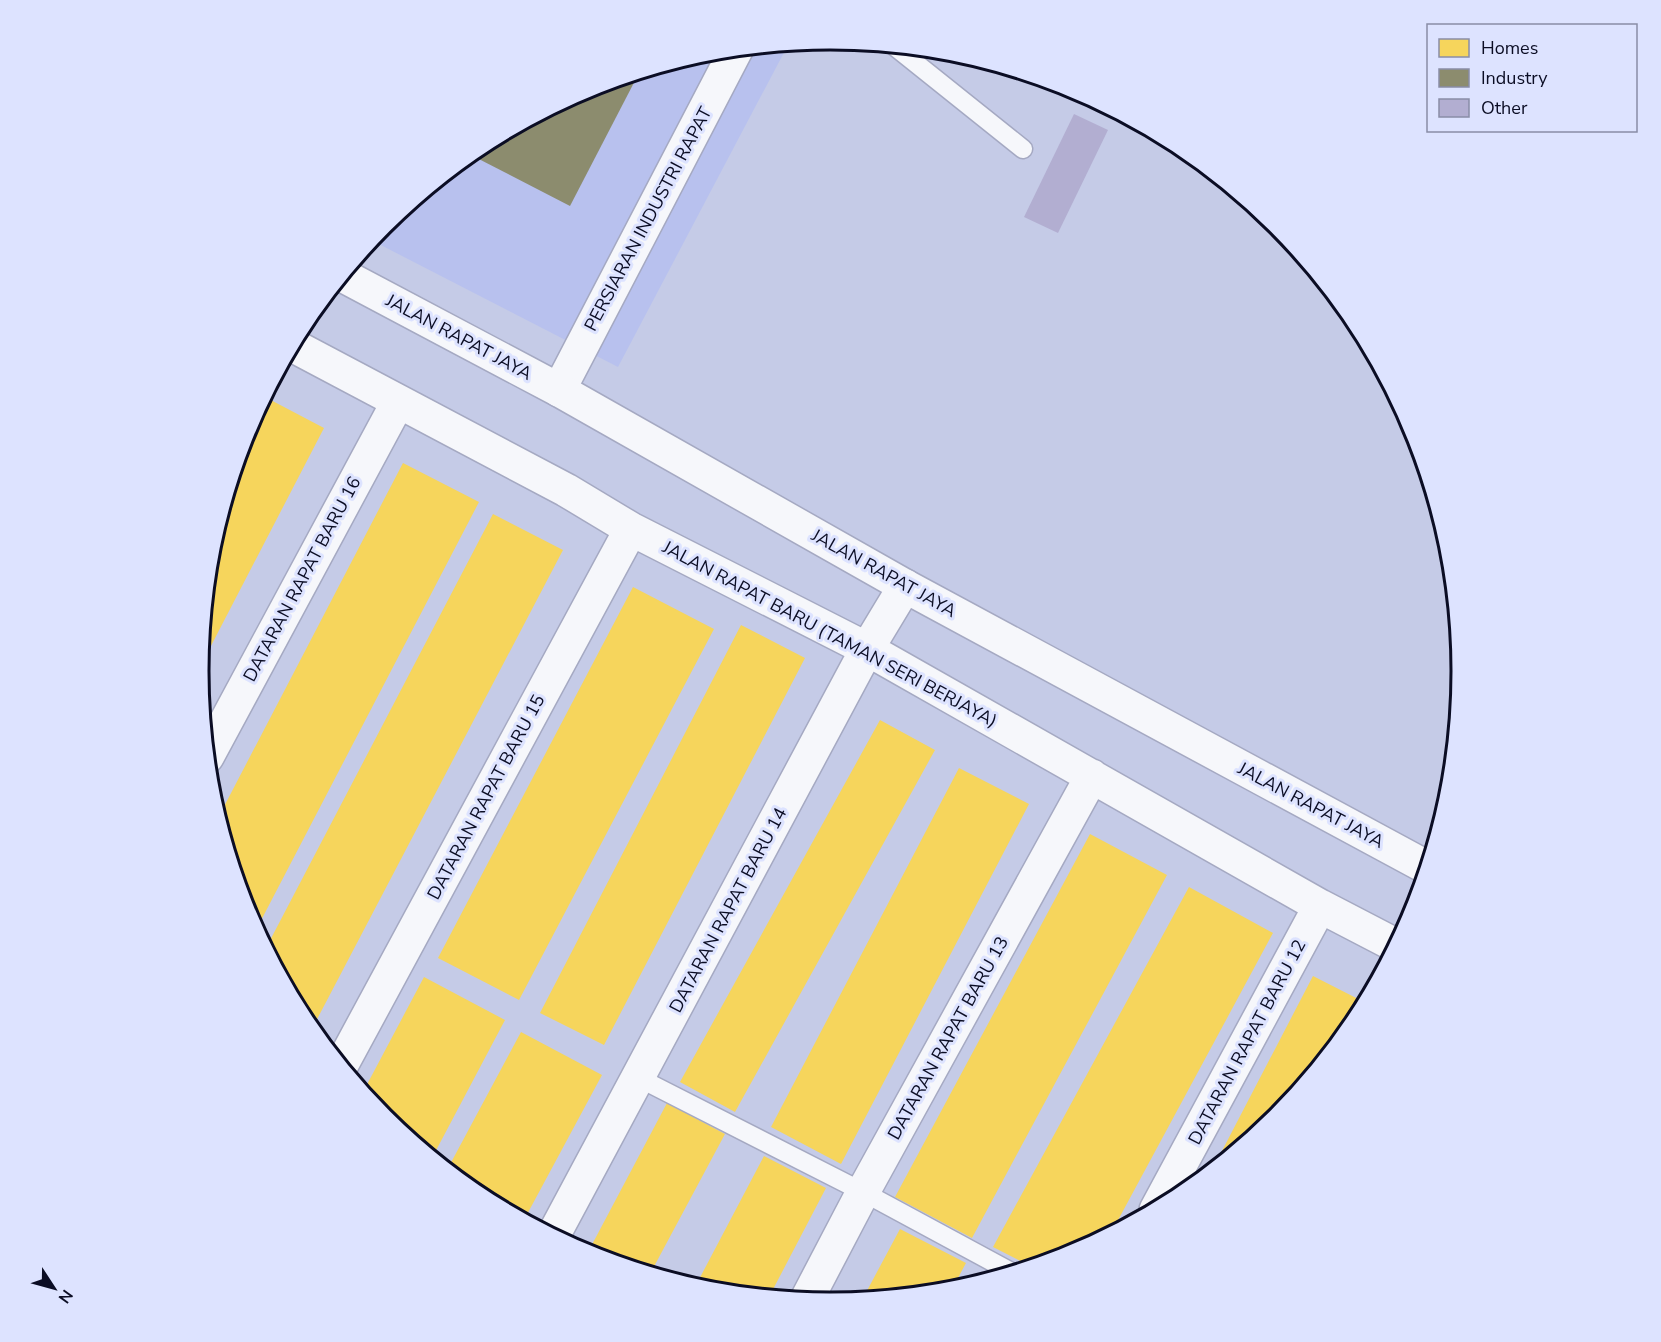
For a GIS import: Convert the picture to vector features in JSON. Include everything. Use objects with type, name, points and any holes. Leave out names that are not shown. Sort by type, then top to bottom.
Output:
[{"type":"street","name":"PERSIARAN INDUSTRI RAPAT","points":[[559,390],[732,58]]},
{"type":"street","name":"JALAN RAPAT JAYA","points":[[349,279],[559,390],[905,585],[1421,864]]},
{"type":"street","name":"JALAN RAPAT BARU (TAMAN SERI BERJAYA)","points":[[299,349],[566,490],[631,529],[867,649],[1320,906],[1390,942]]},
{"type":"street","name":"DATARAN RAPAT BARU 16","points":[[213,745],[398,402]]},
{"type":"street","name":"DATARAN RAPAT BARU 15","points":[[345,1059],[631,529]]},
{"type":"street","name":"DATARAN RAPAT BARU 14","points":[[557,1228],[867,649],[905,585]]},
{"type":"street","name":"DATARAN RAPAT BARU 13","points":[[811,1292],[863,1192],[1092,776]]},
{"type":"street","name":"DATARAN RAPAT BARU 12","points":[[1164,1195],[1320,906]]},
{"type":"lane","points":[[904,54],[1023,149]]},
{"type":"lane","points":[[639,1078],[863,1192],[1002,1268]]},
{"type":"shaded area","points":[[784,52],[618,367],[379,244],[452,178],[485,154],[556,114],[631,82],[670,71],[709,61]]},
{"type":"building: Homes","points":[[271,400],[324,428],[210,649],[214,590],[230,510],[256,433]]},
{"type":"building: Homes","points":[[403,463],[479,502],[261,920],[242,871],[224,806]]},
{"type":"building: Homes","points":[[493,514],[563,550],[317,1020],[292,982],[270,940]]},
{"type":"building: Homes","points":[[633,587],[714,629],[519,1000],[438,958]]},
{"type":"building: Homes","points":[[741,625],[805,658],[604,1045],[540,1013]]},
{"type":"building: Homes","points":[[880,720],[935,750],[735,1112],[680,1082]]},
{"type":"building: Homes","points":[[959,768],[1029,804],[841,1164],[771,1127]]},
{"type":"building: Homes","points":[[1090,834],[1167,875],[972,1238],[895,1197]]},
{"type":"building: Homes","points":[[1189,887],[1273,933],[1117,1222],[1068,1245],[1022,1262],[993,1247]]},
{"type":"building: Homes","points":[[1313,976],[1358,999],[1324,1049],[1298,1081],[1270,1110],[1220,1155]]},
{"type":"building: Homes","points":[[424,977],[505,1020],[436,1151],[367,1085]]},
{"type":"building: Homes","points":[[521,1032],[602,1075],[528,1213],[485,1188],[451,1163]]},
{"type":"building: Homes","points":[[667,1103],[725,1134],[654,1266],[592,1245]]},
{"type":"building: Homes","points":[[764,1156],[826,1188],[773,1289],[699,1279]]},
{"type":"building: Homes","points":[[900,1229],[966,1263],[957,1280],[867,1291]]},
{"type":"building: Industry","points":[[635,81],[570,206],[478,159],[556,114]]},
{"type":"building: Other","points":[[1074,114],[1108,130],[1058,233],[1024,217]]}]
